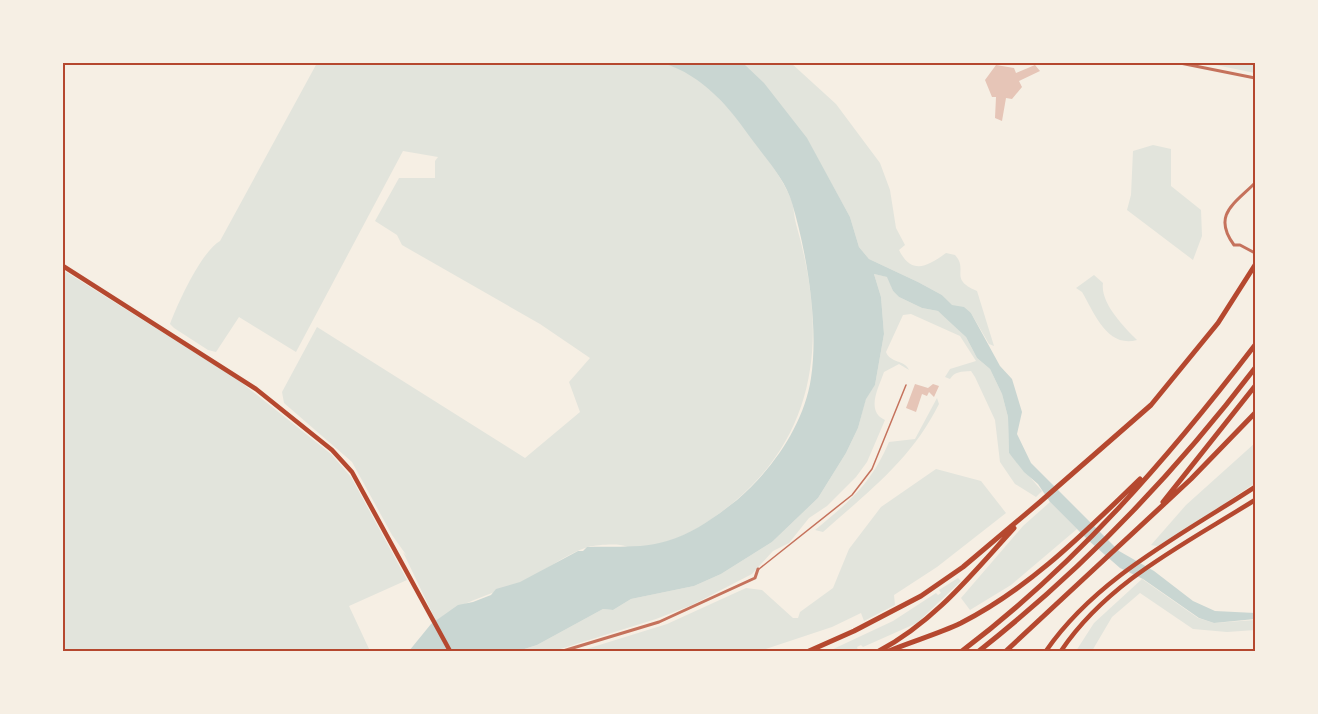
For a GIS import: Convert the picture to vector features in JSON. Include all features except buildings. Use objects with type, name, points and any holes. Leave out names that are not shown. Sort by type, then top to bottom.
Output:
[{"type":"highway","points":[[810,651],[921,596],[963,567],[1040,502],[1151,405],[1218,323],[1255,265]]},
{"type":"highway","points":[[962,651],[1005,617],[1098,530],[1174,447],[1255,345]]},
{"type":"highway","points":[[979,651],[1092,554],[1189,451],[1255,368]]},
{"type":"highway","points":[[1149,519],[1255,386]]},
{"type":"highway","points":[[1006,651],[1149,519],[1255,412]]},
{"type":"highway","points":[[889,651],[943,631],[993,605],[1018,588],[1082,535],[1174,447]]},
{"type":"highway","points":[[879,651],[911,633],[941,608],[1029,511]]},
{"type":"main road","points":[[63,266],[250,384],[339,456],[352,472],[450,651]]},
{"type":"main road","points":[[1046,651],[1071,618],[1122,575],[1255,488]]},
{"type":"main road","points":[[1061,651],[1092,612],[1130,578],[1255,500]]},
{"type":"street","points":[[1180,63],[1255,78]]},
{"type":"street","points":[[1255,183],[1227,212],[1224,224],[1225,233],[1234,245],[1240,245],[1255,253]]},
{"type":"street","points":[[563,651],[659,622],[755,578],[758,569]]},
{"type":"lane","points":[[758,569],[852,495],[872,469],[906,385]]},
{"type":"shaded area","points":[[317,63],[663,63],[689,73],[713,92],[753,139],[787,190],[793,205],[806,263],[811,301],[813,338],[809,374],[800,409],[785,442],[763,473],[734,502],[687,534],[656,545],[641,547],[600,545],[588,547],[521,582],[477,599],[436,621],[403,552],[407,556],[392,535],[352,462],[284,403],[282,392],[317,327],[525,458],[580,412],[569,382],[590,358],[540,324],[402,245],[397,235],[375,221],[399,178],[435,178],[435,161],[438,157],[403,151],[296,352],[239,317],[216,352],[208,350],[170,324],[191,279],[205,256],[220,241]]},
{"type":"shaded area","points":[[663,63],[744,64],[764,83],[807,138],[850,217],[859,247],[869,259],[918,282],[942,295],[952,305],[964,307],[971,313],[1000,366],[1012,379],[1022,412],[1017,434],[1031,463],[1119,551],[1154,571],[1193,601],[1215,611],[1255,613],[1255,619],[1214,623],[1199,618],[1143,579],[1120,568],[1088,540],[1050,502],[1038,484],[1024,472],[1009,453],[1008,417],[1002,394],[990,369],[977,358],[966,337],[938,311],[922,308],[899,297],[893,291],[887,277],[874,274],[881,297],[884,334],[875,385],[866,399],[858,428],[846,453],[818,498],[772,542],[721,574],[694,586],[631,599],[613,610],[603,609],[537,645],[518,651],[409,651],[431,624],[458,605],[473,602],[491,595],[496,589],[520,582],[587,547],[657,544],[677,538],[704,524],[737,500],[762,475],[774,461],[801,413],[811,378],[814,336],[807,267],[789,195],[776,171],[725,105],[703,84]]},
{"type":"shaded area","points":[[743,63],[791,63],[836,104],[880,163],[890,190],[896,228],[905,245],[899,250],[904,258],[915,266],[921,266],[933,262],[946,253],[955,255],[959,260],[963,282],[977,291],[994,346],[989,344],[971,313],[952,306],[942,295],[869,259],[859,247],[850,217],[807,139]]},
{"type":"shaded area","points":[[1255,63],[1255,73],[1211,64]]},
{"type":"shaded area","points":[[1153,145],[1171,149],[1171,186],[1201,210],[1202,236],[1193,260],[1127,210],[1131,195],[1133,151]]},
{"type":"shaded area","points":[[63,270],[237,379],[331,454],[351,477],[407,580],[349,606],[370,651],[63,651]]},
{"type":"shaded area","points":[[874,274],[888,277],[893,291],[899,297],[922,308],[938,311],[966,337],[977,358],[990,369],[1002,394],[1008,417],[1009,453],[1042,491],[1036,497],[1015,484],[1000,462],[995,420],[971,371],[956,373],[950,379],[945,377],[950,369],[976,361],[960,336],[911,314],[903,315],[886,352],[888,356],[909,370],[899,364],[884,372],[875,398],[875,405],[879,416],[885,420],[867,462],[856,477],[827,506],[809,518],[789,543],[773,551],[752,574],[692,605],[656,619],[554,651],[518,651],[537,645],[603,609],[613,610],[631,599],[694,586],[721,574],[772,542],[818,498],[846,453],[858,428],[866,398],[875,385],[884,334],[881,297]]},
{"type":"shaded area","points":[[1094,275],[1103,283],[1105,299],[1114,314],[1137,340],[1118,339],[1110,334],[1097,319],[1082,292],[1076,288]]},
{"type":"shaded area","points":[[937,398],[939,404],[928,424],[916,442],[888,474],[823,532],[815,530],[839,510],[867,481],[889,442],[915,439]]},
{"type":"shaded area","points":[[1255,443],[1255,483],[1169,541],[1157,546],[1151,545],[1186,505]]},
{"type":"shaded area","points":[[936,469],[981,481],[1006,513],[937,567],[894,595],[895,605],[864,621],[861,613],[832,627],[760,651],[580,651],[667,624],[746,588],[762,590],[793,618],[798,618],[800,612],[833,588],[849,549],[881,507]]},
{"type":"shaded area","points":[[1050,502],[1077,529],[1011,585],[970,610],[961,598],[1023,526]]},
{"type":"shaded area","points":[[958,578],[961,581],[917,623],[863,647],[861,645],[857,647],[858,650],[829,651],[893,621],[936,593],[938,595],[941,593],[939,590]]},
{"type":"shaded area","points":[[1142,579],[1198,618],[1214,623],[1255,620],[1255,630],[1227,632],[1193,629],[1140,593],[1112,617],[1092,651],[1076,651],[1094,623]]}]
